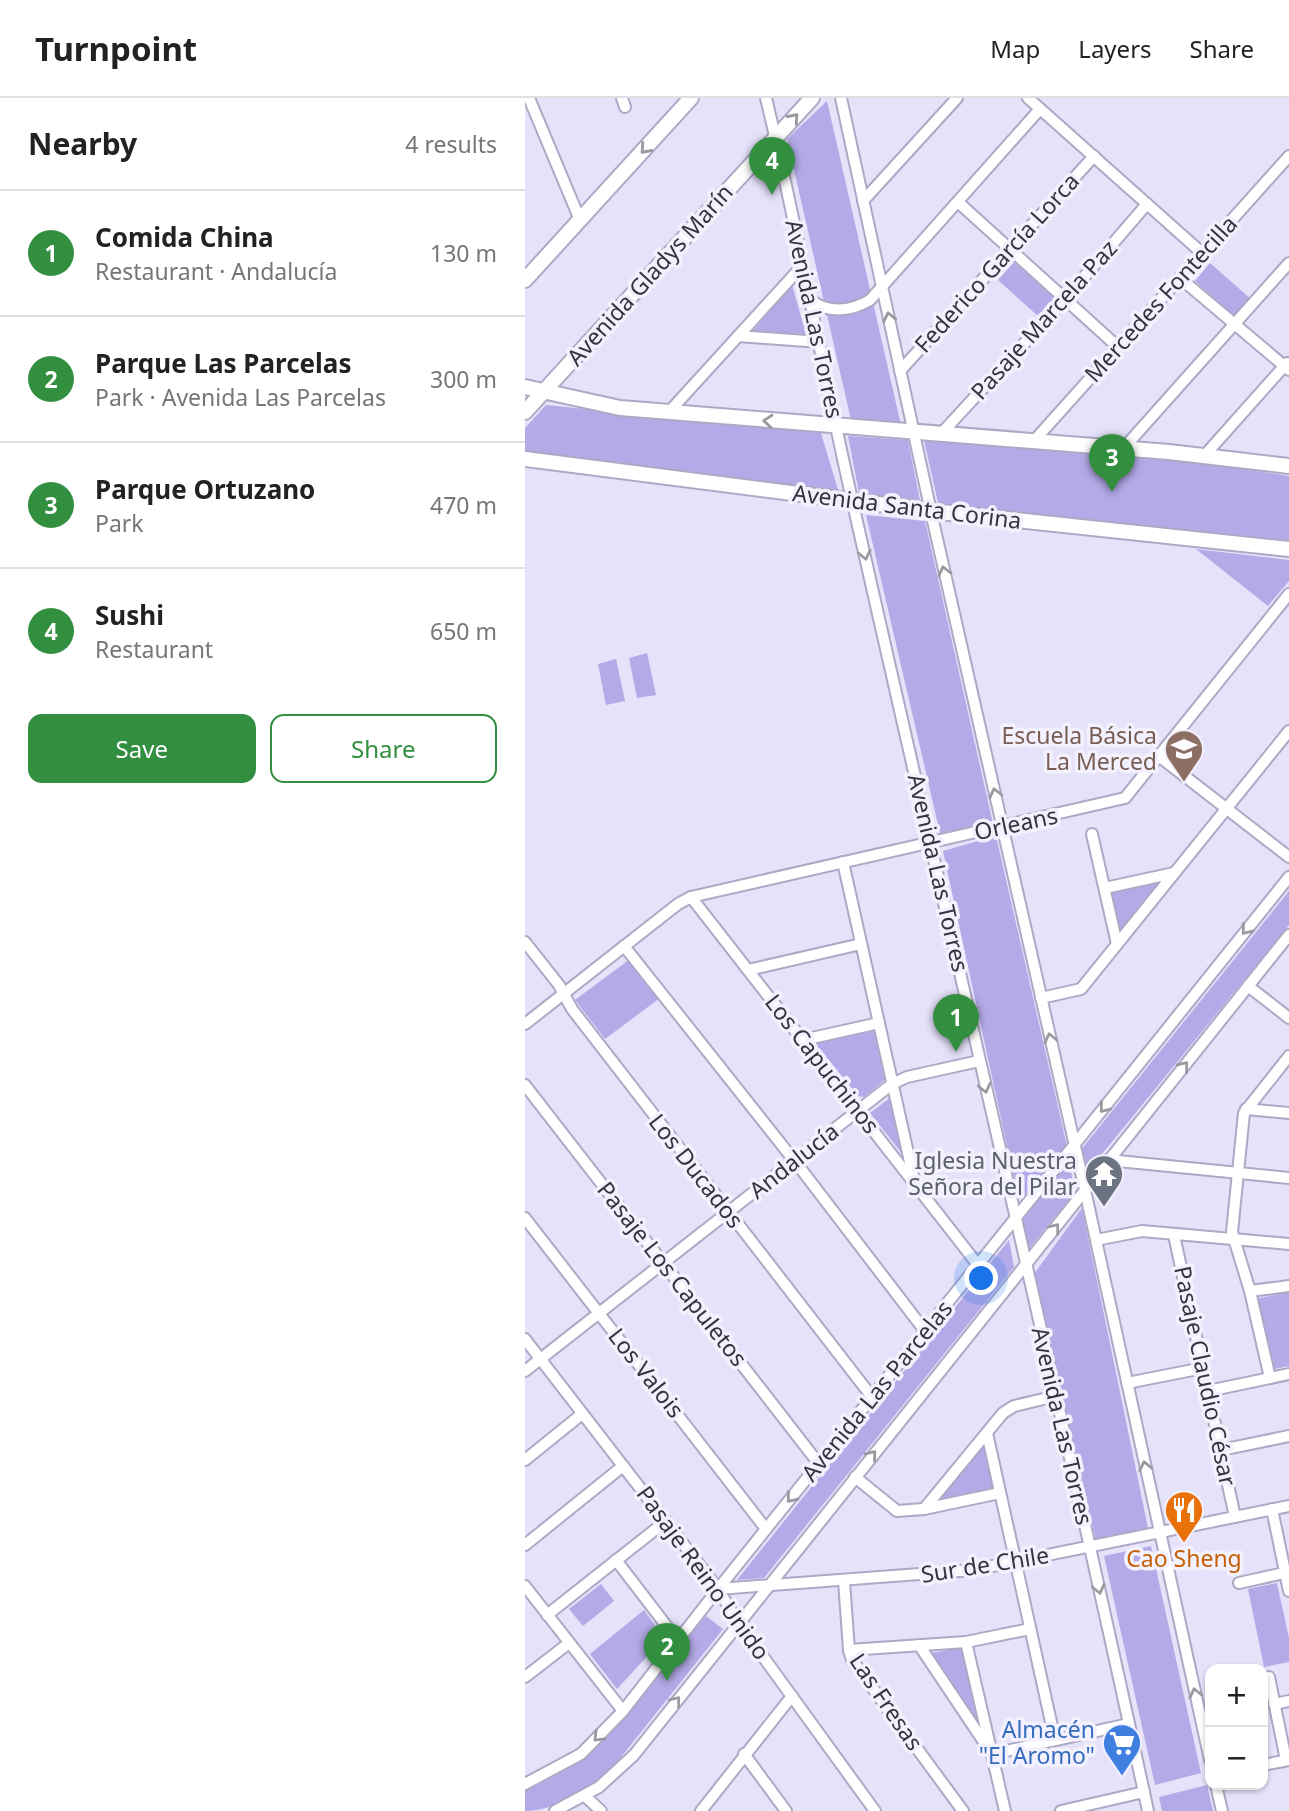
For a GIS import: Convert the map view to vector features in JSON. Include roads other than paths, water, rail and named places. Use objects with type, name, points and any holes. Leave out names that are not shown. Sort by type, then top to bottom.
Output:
[{"type":"main road","points":[[525,280],[691,98]]},
{"type":"main road","name":"Avenida Gladys Marín","points":[[525,412],[812,98]]},
{"type":"main road","points":[[525,387],[604,405],[668,412],[1288,464]]},
{"type":"main road","name":"Avenida Santa Corina","points":[[525,459],[929,504],[1289,549]]},
{"type":"street","points":[[529,98],[580,220]]},
{"type":"street","name":"Avenida Las Torres","points":[[766,98],[851,495],[932,842],[1148,1811]]},
{"type":"street","points":[[841,98],[1205,1738]]},
{"type":"street","points":[[863,201],[957,98]]},
{"type":"street","points":[[1028,98],[1202,253]]},
{"type":"street","points":[[811,300],[825,309],[841,309],[865,303],[1040,109]]},
{"type":"street","name":"Federico García Lorca","points":[[900,371],[1094,156]]},
{"type":"street","name":"Mercedes Fontecilla","points":[[1033,442],[1289,156]]},
{"type":"street","points":[[958,202],[1118,346]]},
{"type":"street","name":"Pasaje Marcela Paz","points":[[940,435],[1065,299],[1147,204]]},
{"type":"street","points":[[1123,449],[1289,263]]},
{"type":"street","points":[[668,412],[803,265]]},
{"type":"street","points":[[1180,278],[1287,366],[1205,455]]},
{"type":"street","points":[[738,335],[820,342]]},
{"type":"street","name":"Orleans","points":[[525,1024],[691,897],[1122,800],[1132,792],[1289,594]]},
{"type":"street","points":[[1041,998],[1081,989],[1289,731]]},
{"type":"street","points":[[1160,757],[1289,857]]},
{"type":"street","points":[[1092,834],[1117,944]]},
{"type":"street","points":[[843,862],[915,1183]]},
{"type":"street","points":[[1105,888],[1174,873]]},
{"type":"street","name":"Avenida Las Parcelas","points":[[525,1784],[581,1754],[623,1711],[1289,877]]},
{"type":"street","name":"Los Capuchinos","points":[[691,897],[978,1265]]},
{"type":"street","name":"Avenida Las Parcelas","points":[[555,1811],[585,1796],[616,1774],[634,1755],[768,1584],[1289,936]]},
{"type":"street","name":"Los Ducados","points":[[525,942],[572,1009],[872,1397]]},
{"type":"street","points":[[748,970],[861,944]]},
{"type":"street","points":[[624,946],[795,1161],[925,1331]]},
{"type":"street","points":[[1248,986],[1289,1018]]},
{"type":"street","points":[[803,1040],[879,1023]]},
{"type":"street","points":[[1270,1378],[1250,1291],[1232,1232],[1242,1118],[1246,1109],[1289,1056]]},
{"type":"street","name":"Andalucía","points":[[525,1371],[892,1084],[907,1077],[979,1061]]},
{"type":"street","name":"Pasaje Los Capuletos","points":[[525,1085],[819,1464]]},
{"type":"street","points":[[1246,1109],[1289,1113]]},
{"type":"street","points":[[1108,1160],[1289,1178]]},
{"type":"street","name":"Los Valois","points":[[525,1218],[767,1529]]},
{"type":"street","points":[[1096,1240],[1132,1232],[1289,1244]]},
{"type":"street","name":"Pasaje Claudio César","points":[[1174,1235],[1235,1517]]},
{"type":"street","points":[[1250,1291],[1289,1286]]},
{"type":"street","name":"Pasaje Reino Unido","points":[[525,1339],[718,1589],[738,1622],[875,1811]]},
{"type":"street","points":[[1127,1383],[1203,1368]]},
{"type":"street","points":[[1208,1391],[1289,1374]]},
{"type":"street","points":[[924,1509],[1008,1409],[1056,1396]]},
{"type":"street","points":[[525,1460],[582,1414]]},
{"type":"street","points":[[986,1433],[1055,1740]]},
{"type":"street","points":[[1221,1450],[1289,1436]]},
{"type":"street","points":[[525,1545],[623,1466]]},
{"type":"street","points":[[855,1477],[897,1511],[924,1509],[1000,1493]]},
{"type":"street","name":"Sur de Chile","points":[[718,1589],[953,1573],[1289,1506]]},
{"type":"street","points":[[1272,1509],[1289,1591]]},
{"type":"street","points":[[548,1615],[666,1521]]},
{"type":"street","points":[[616,1560],[678,1641]]},
{"type":"street","points":[[1238,1583],[1287,1573]]},
{"type":"street","name":"Las Fresas","points":[[844,1581],[852,1660],[963,1811]]},
{"type":"street","points":[[525,1586],[623,1711]]},
{"type":"street","points":[[849,1650],[966,1642],[1030,1629]]},
{"type":"street","points":[[966,1642],[1005,1811]]},
{"type":"street","points":[[525,1677],[569,1643]]},
{"type":"street","points":[[919,1645],[992,1754]]},
{"type":"street","points":[[1268,1764],[1288,1760],[1269,1677]]},
{"type":"street","points":[[701,1811],[792,1696]]},
{"type":"street","points":[[1274,1704],[1289,1701]]},
{"type":"street","points":[[992,1754],[1129,1724]]},
{"type":"street","points":[[744,1754],[786,1811]]},
{"type":"street","points":[[1217,1790],[1222,1811]]},
{"type":"street","points":[[1067,1810],[1144,1792]]},
{"type":"street","points":[[585,1796],[601,1811]]},
{"type":"place","name":"Sushi","points":[[772,195]]},
{"type":"place","name":"Parque Ortuzano","points":[[1112,492]]},
{"type":"place","name":"Escuela Básica La Merced","points":[[1184,783]]},
{"type":"place","name":"Comida China","points":[[956,1052]]},
{"type":"place","name":"Iglesia Nuestra Señora del Pilar","points":[[1104,1208]]},
{"type":"place","name":"Cao Sheng","points":[[1184,1544]]},
{"type":"place","name":"Parque Las Parcelas","points":[[667,1681]]},
{"type":"place","name":"Almacén \"El Aromo\"","points":[[1122,1777]]}]
